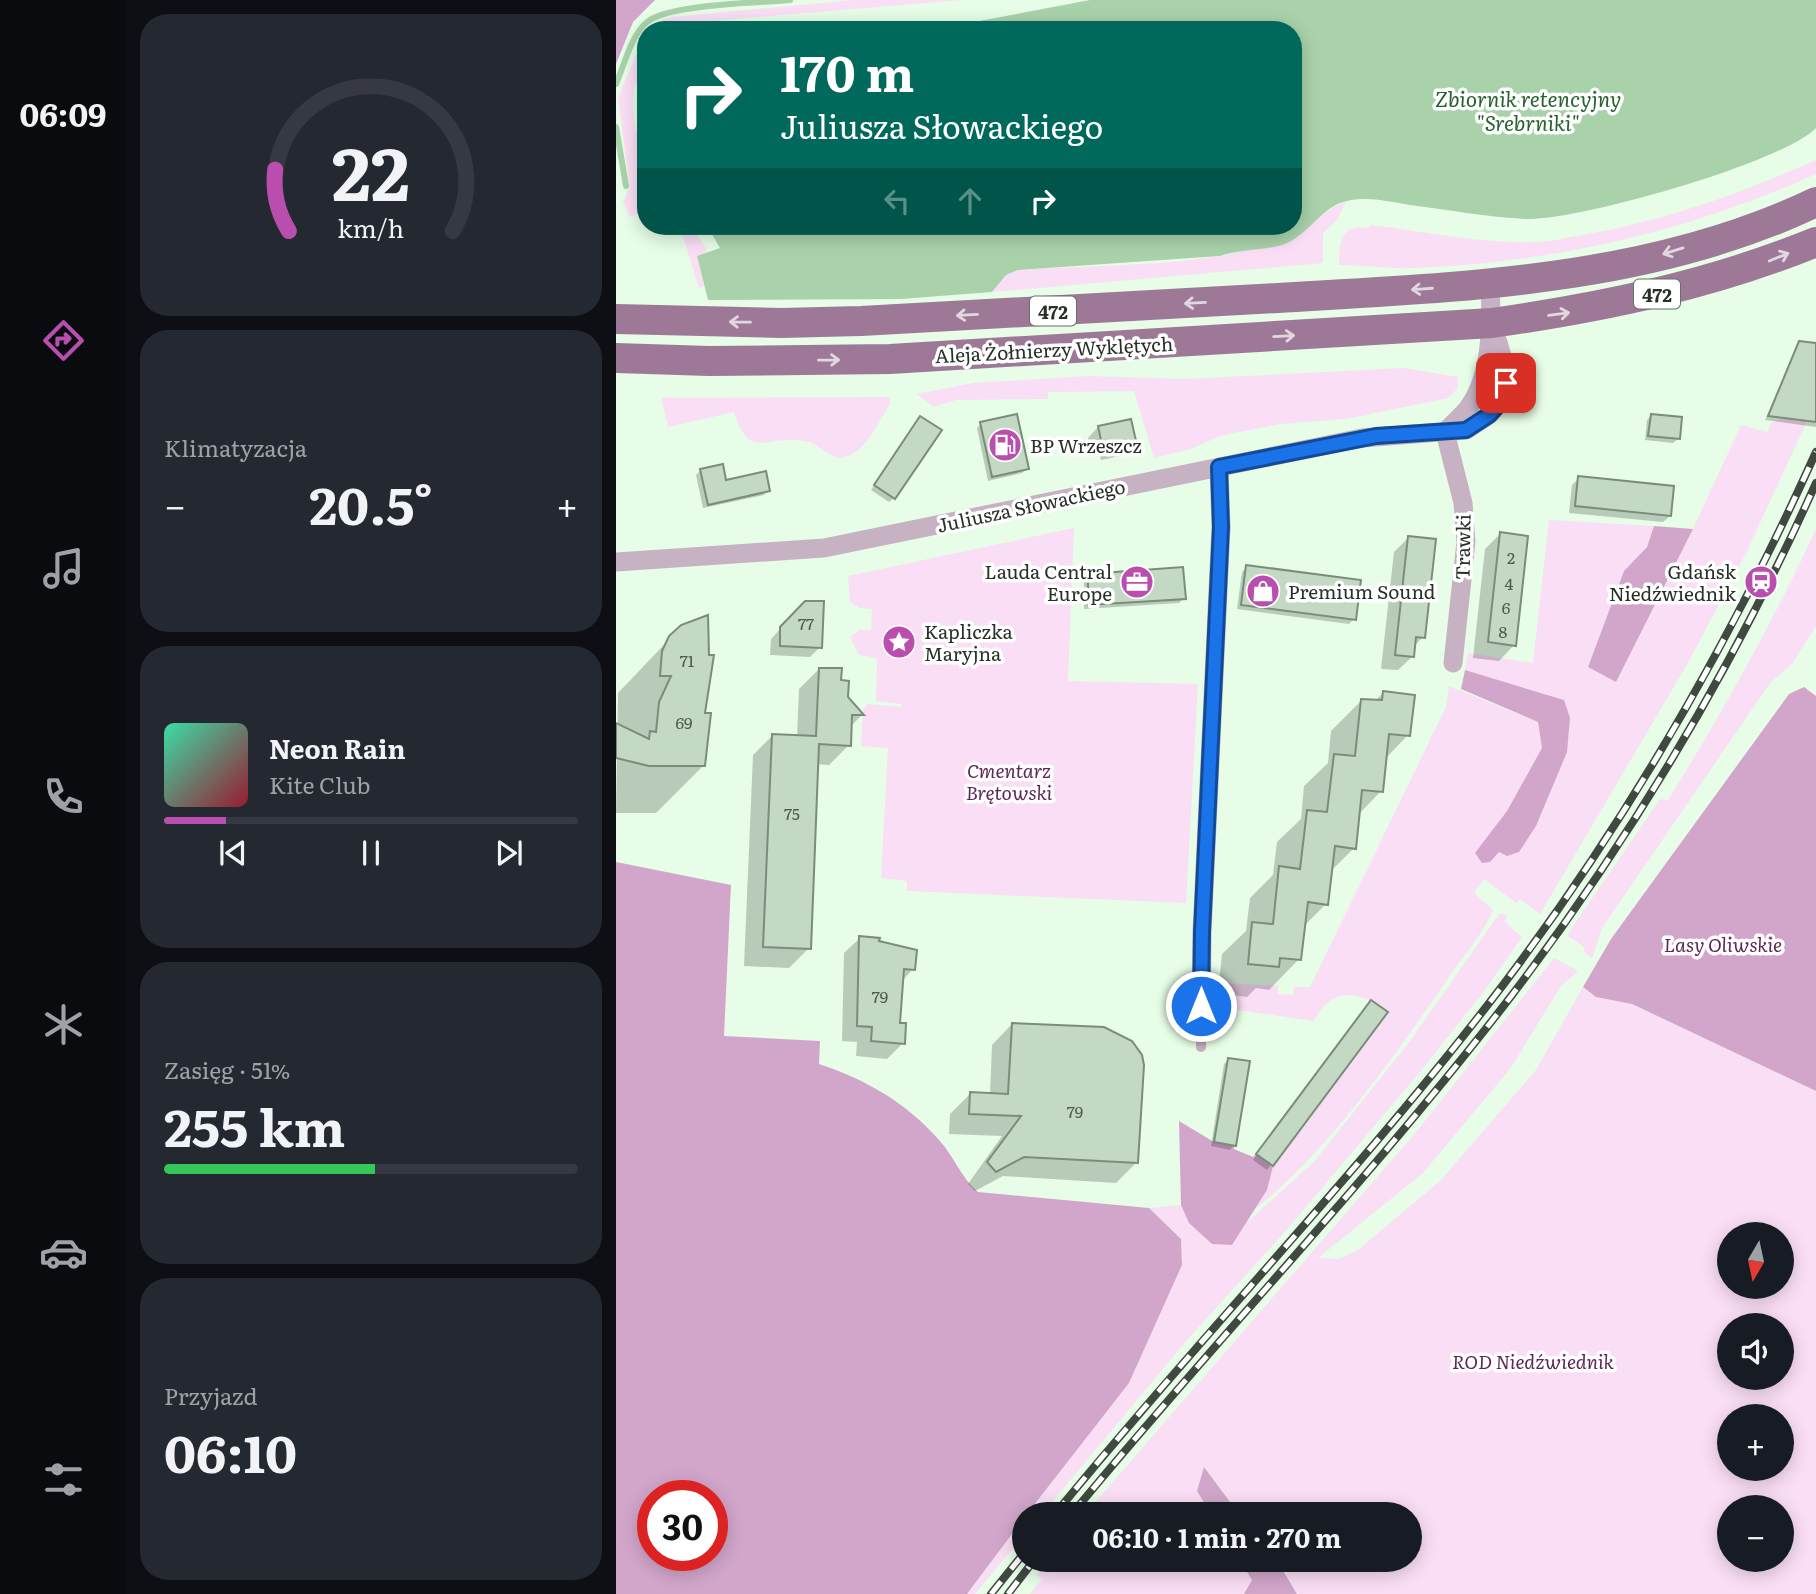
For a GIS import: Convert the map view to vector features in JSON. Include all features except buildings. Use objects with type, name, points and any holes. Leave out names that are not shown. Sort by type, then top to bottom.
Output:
[{"type":"main road","name":"472","points":[[1490,285],[1648,259],[1738,231],[1816,202]]},
{"type":"main road","name":"472","points":[[1492,323],[1584,310],[1679,289],[1751,268],[1816,242]]},
{"type":"main road","name":"Aleja Żołnierzy Wyklętych","points":[[616,319],[781,323],[861,321],[1490,285]]},
{"type":"main road","name":"Aleja Żołnierzy Wyklętych","points":[[616,358],[709,361],[890,359],[1492,323]]},
{"type":"street","points":[[1445,432],[1468,408],[1478,391],[1492,323],[1490,285]]},
{"type":"street","name":"Juliusza Słowackiego","points":[[616,562],[778,553],[832,546],[1376,436],[1445,432]]},
{"type":"street","name":"Trawki","points":[[1445,432],[1463,503],[1466,542],[1453,663]]},
{"type":"street","points":[[1201,1039],[1202,932],[1221,518],[1219,467]]},
{"type":"green space","points":[[616,0],[655,0],[633,22],[616,64]]},
{"type":"green space","points":[[854,0],[961,0],[712,21],[660,21],[671,17]]},
{"type":"green space","points":[[637,53],[637,83],[633,106],[637,134],[637,215],[630,216],[623,202],[630,187],[618,97]]},
{"type":"green space","points":[[1816,160],[1816,174],[1768,194],[1719,212],[1620,240],[1569,251],[1466,265],[1405,268],[1339,265],[1341,241],[1352,228],[1369,228],[1370,225],[1494,241],[1554,240],[1675,213],[1760,184]]},
{"type":"green space","points":[[1346,201],[1337,220],[1323,233],[1323,263],[992,292],[1006,275],[1018,270],[1172,262],[1233,254],[1260,247],[1287,235],[1302,235],[1302,226]]},
{"type":"green space","points":[[682,235],[698,235],[708,252],[697,256],[704,286],[699,288]]},
{"type":"green space","points":[[1404,368],[1458,377],[1457,389],[1448,398],[1346,419],[1280,424],[1220,436],[1191,449],[1154,458],[1134,391],[1048,392],[1048,399],[956,400],[933,407],[917,394],[973,383],[1090,376],[1185,379]]},
{"type":"green space","points":[[890,397],[890,404],[863,445],[856,452],[838,458],[808,442],[753,441],[740,427],[734,412],[668,427],[661,398]]},
{"type":"green space","points":[[1782,418],[1807,421],[1747,551],[1689,661],[1540,914],[1520,899],[1516,903],[1484,879],[1474,893],[1493,910],[1478,936],[1360,1100],[1309,1160],[1255,1209],[1267,1190],[1273,1166],[1388,1012],[1367,1000],[1348,995],[1330,1001],[1314,1021],[1237,1010],[1232,1012],[1229,1024],[1224,1023],[1224,983],[1278,986],[1278,994],[1293,995],[1294,987],[1310,987],[1446,707],[1449,686],[1538,722],[1542,748],[1507,811],[1476,853],[1513,822],[1546,788],[1559,769],[1567,748],[1569,726],[1564,700],[1465,670],[1468,653],[1533,663],[1549,520],[1654,526],[1647,547],[1624,571],[1588,667],[1616,682],[1693,529],[1741,425],[1767,432],[1771,423]]},
{"type":"green space","points":[[1654,526],[1693,529],[1616,682],[1588,667],[1624,571],[1647,547]]},
{"type":"green space","name":"Cmentarz Brętowski","points":[[1074,528],[1068,681],[1198,684],[1186,903],[907,891],[907,881],[881,878],[888,748],[861,746],[863,709],[868,704],[901,707],[901,704],[876,701],[877,658],[859,655],[850,637],[859,630],[871,630],[872,609],[859,608],[850,602],[848,576]]},
{"type":"green space","points":[[1816,529],[1816,626],[1792,664],[1770,683],[1602,928],[1592,958],[1584,952],[1584,947],[1568,936],[1569,932],[1660,799],[1668,800],[1728,700]]},
{"type":"green space","points":[[1465,670],[1564,700],[1570,718],[1567,752],[1536,826],[1519,852],[1507,856],[1499,852],[1490,862],[1482,863],[1475,853],[1507,811],[1542,748],[1538,722],[1461,689]]},
{"type":"green space","name":"Lasy Oliwskie","points":[[1804,687],[1816,696],[1816,1091],[1632,1004],[1596,997],[1583,987],[1611,939],[1789,694]]},
{"type":"green space","points":[[616,862],[731,885],[724,1036],[820,1041],[819,1064],[869,1085],[913,1115],[944,1146],[978,1192],[1149,1208],[1181,1239],[1182,1265],[1129,1383],[1036,1502],[1012,1502],[1012,1534],[967,1594],[616,1594]]},
{"type":"green space","points":[[1499,914],[1507,914],[1505,922],[1522,937],[1485,990],[1420,1072],[1284,1233],[1188,1339],[1052,1502],[1036,1502],[1129,1383],[1182,1265],[1181,1239],[1149,1208],[1181,1205],[1189,1223],[1212,1244],[1232,1245],[1246,1223],[1314,1162],[1410,1041]]},
{"type":"green space","name":"ROD Niedźwiednik","points":[[1554,958],[1578,971],[1561,986],[1510,1069],[1423,1173],[1318,1258],[1338,1259],[1358,1250],[1441,1180],[1536,1070],[1583,987],[1596,997],[1632,1004],[1816,1091],[1816,1594],[1297,1594],[1284,1572],[1422,1572],[1422,1502],[1230,1502],[1205,1468],[1197,1491],[1204,1502],[1095,1502],[1417,1131]]},
{"type":"green space","points":[[1179,1121],[1214,1142],[1234,1145],[1234,1149],[1253,1157],[1256,1154],[1273,1166],[1267,1190],[1232,1245],[1212,1244],[1189,1223],[1181,1205]]},
{"type":"green space","points":[[1204,1467],[1230,1502],[1204,1502],[1197,1491]]},
{"type":"green space","points":[[1012,1534],[1012,1549],[975,1594],[967,1594]]},
{"type":"green space","points":[[1247,1572],[1252,1580],[1244,1594],[1030,1594],[1042,1579],[1037,1574]]},
{"type":"green space","points":[[1247,1572],[1284,1572],[1297,1594],[1244,1594],[1252,1580]]},
{"type":"water","name":"Zbiornik retencyjny \"Srebrniki\"","points":[[1090,0],[1816,0],[1816,128],[1796,142],[1723,173],[1588,211],[1526,219],[1362,199],[1347,201],[1330,208],[1302,234],[1302,21],[979,21]]},
{"type":"water","name":"Zbiornik retencyjny \"Srebrniki\"","points":[[712,235],[1300,235],[1281,245],[1220,256],[1018,270],[1006,275],[992,292],[901,299],[708,300],[697,256],[720,248]]},
{"type":"waterway","points":[[649,21],[674,11],[693,8],[790,0]]},
{"type":"waterway","points":[[616,84],[637,35]]},
{"type":"waterway","points":[[616,127],[626,186]]},
{"type":"railway","points":[[1065,1502],[1450,1053],[1549,922],[1635,794],[1713,660],[1816,452]]},
{"type":"railway","points":[[1082,1502],[1405,1127],[1512,995],[1556,935],[1599,874],[1679,748],[1751,617],[1816,483]]},
{"type":"railway","points":[[991,1594],[1012,1568]]},
{"type":"railway","points":[[1008,1594],[1025,1572]]},
{"type":"place","name":"BP Wrzeszcz","points":[[1005,445]]},
{"type":"place","name":"Lauda Central Europe","points":[[1137,582]]},
{"type":"place","name":"Gdańsk Niedźwiednik","points":[[1761,582]]},
{"type":"place","name":"Premium Sound","points":[[1263,591]]},
{"type":"place","name":"Kapliczka Maryjna","points":[[899,642]]},
{"type":"route","points":[[1201,1006],[1221,527],[1219,467],[1376,436],[1466,430],[1478,425],[1498,405],[1506,383]]}]
